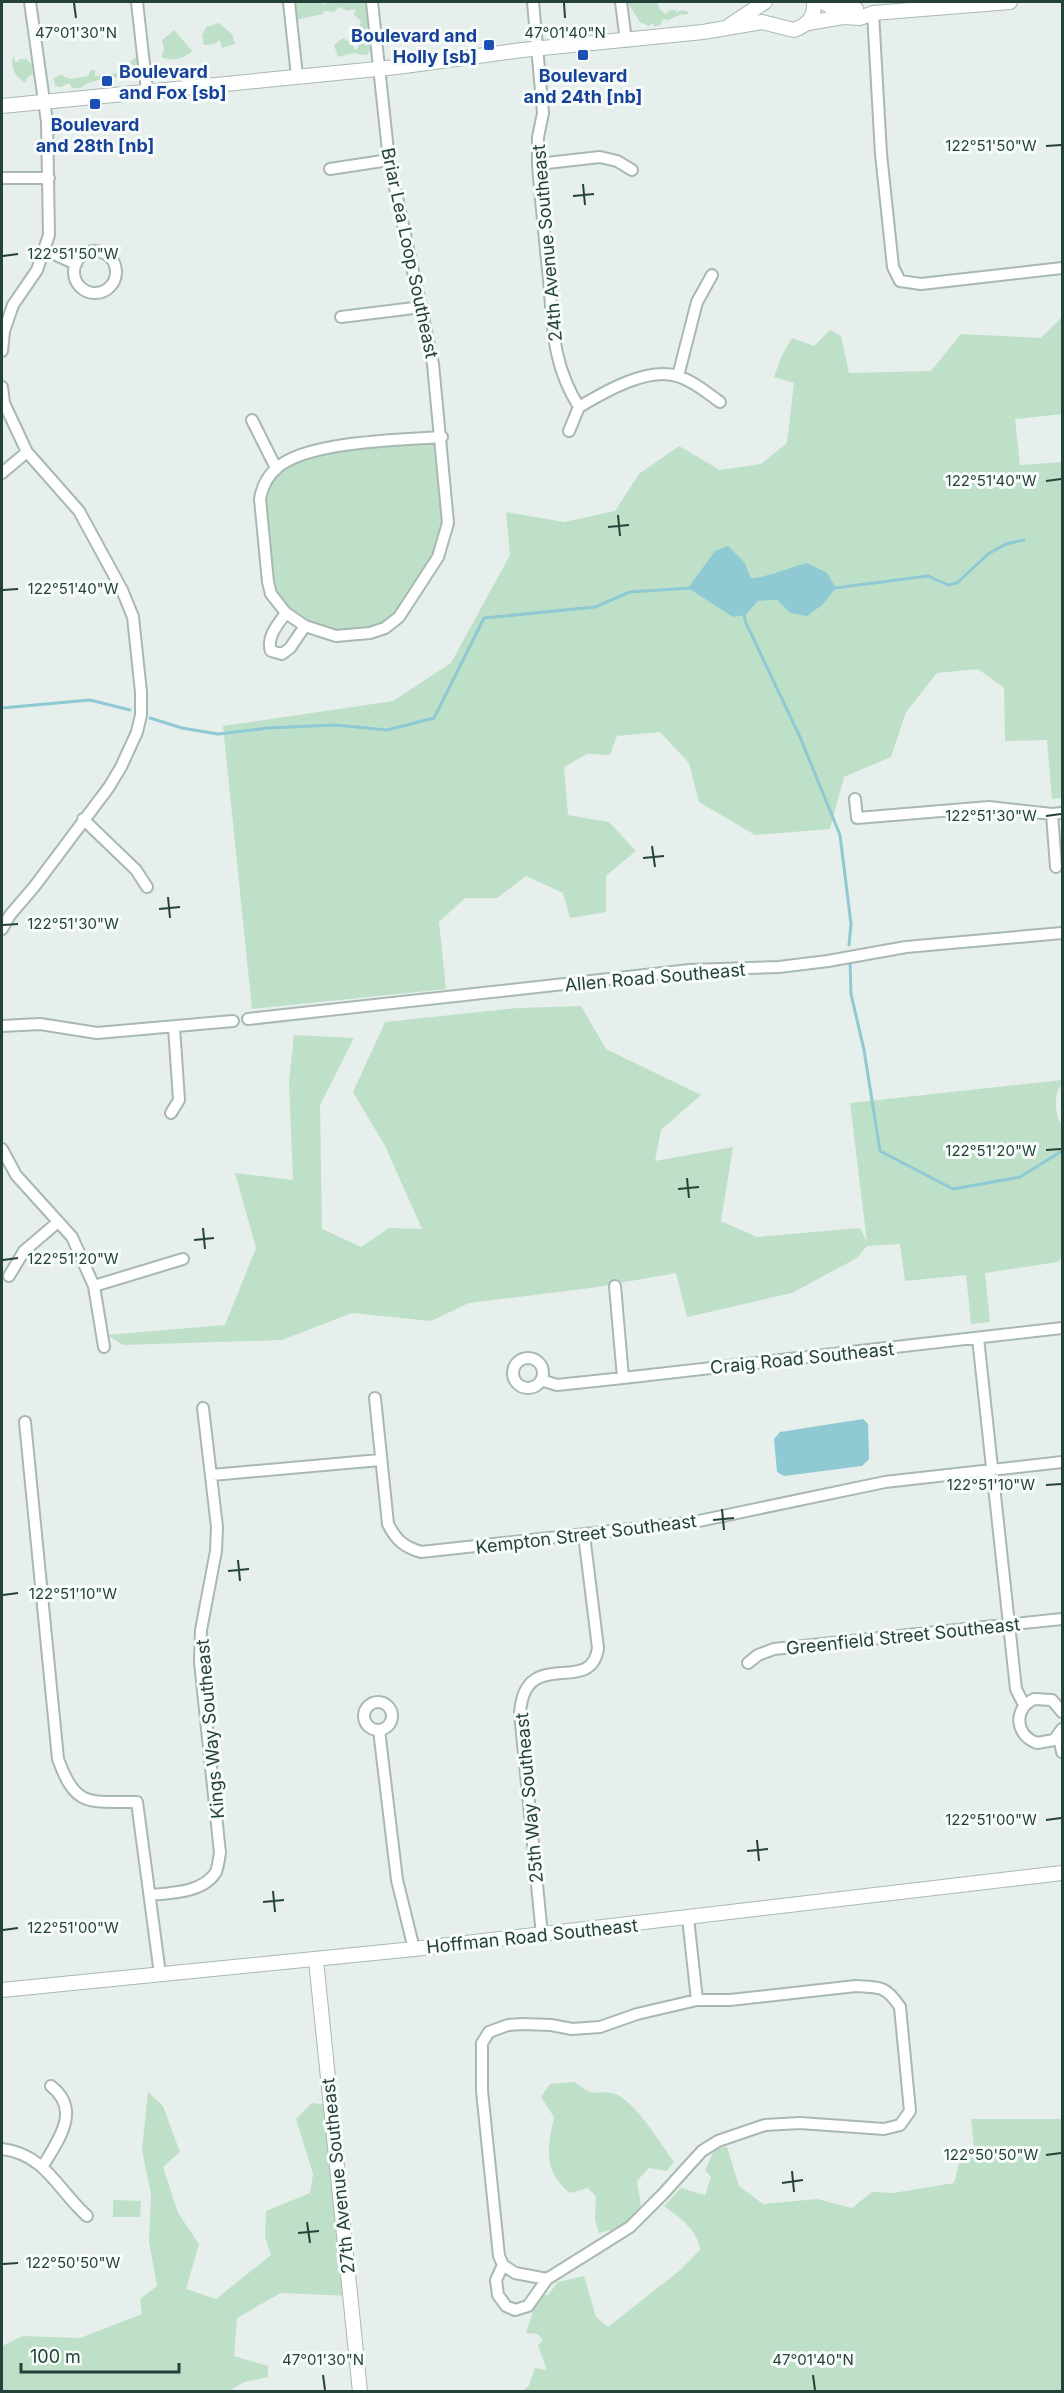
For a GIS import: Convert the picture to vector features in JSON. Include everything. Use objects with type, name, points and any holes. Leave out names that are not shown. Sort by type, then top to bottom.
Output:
[{"type":"street","points":[[2,351],[4,331],[13,305],[37,270],[49,235],[50,178],[44,102],[30,2]]},
{"type":"street","points":[[137,2],[147,91]]},
{"type":"street","points":[[290,2],[297,76]]},
{"type":"street","name":"Briar Lea Loop Southeast","points":[[276,468],[262,488],[260,499],[268,582],[272,594],[286,613],[305,626],[336,636],[355,635],[385,628],[399,617],[438,557],[448,523],[442,437],[433,364],[389,160],[372,2]]},
{"type":"street","name":"24th Avenue Southeast","points":[[533,2],[543,113],[538,137],[538,164],[558,363],[566,385],[579,407]]},
{"type":"street","points":[[621,2],[626,41]]},
{"type":"street","points":[[727,27],[767,2],[769,15],[779,27]]},
{"type":"street","points":[[808,23],[814,9],[814,2]]},
{"type":"street","points":[[823,2],[831,7],[873,14]]},
{"type":"street","points":[[2,106],[380,68],[538,48],[626,41],[762,22],[794,30],[808,23],[843,17],[860,18],[873,14],[1010,2]]},
{"type":"street","points":[[873,14],[881,154],[893,267],[900,281],[921,284],[1062,268]]},
{"type":"street","points":[[538,164],[600,157],[617,161],[632,170]]},
{"type":"street","points":[[330,169],[389,160]]},
{"type":"street","points":[[2,178],[50,178]]},
{"type":"street","points":[[45,250],[76,264]]},
{"type":"street","points":[[678,376],[697,302],[711,275]]},
{"type":"street","points":[[341,317],[422,307]]},
{"type":"street","points":[[568,431],[579,407],[613,387],[642,378],[678,376],[720,402]]},
{"type":"street","points":[[2,387],[4,403],[27,452],[79,511],[122,590],[133,617],[141,692],[141,715],[137,732],[109,787],[2,929]]},
{"type":"street","points":[[252,420],[276,468],[286,462],[328,448],[442,437]]},
{"type":"street","points":[[2,473],[27,452]]},
{"type":"street","points":[[286,613],[270,638],[271,651],[282,654],[305,626]]},
{"type":"street","points":[[855,799],[857,818],[989,807],[1057,813],[1056,867]]},
{"type":"street","points":[[83,819],[136,870],[147,887]]},
{"type":"street","name":"Allen Road Southeast","points":[[248,1019],[690,970],[779,967],[828,961],[906,946],[1062,933]]},
{"type":"street","points":[[2,1026],[39,1024],[97,1033],[233,1021]]},
{"type":"street","points":[[171,1113],[179,1100],[174,1027]]},
{"type":"street","points":[[2,1149],[16,1175],[72,1237],[94,1286],[104,1347]]},
{"type":"street","points":[[9,1276],[24,1251],[58,1222]]},
{"type":"street","points":[[94,1286],[183,1259]]},
{"type":"street","points":[[615,1286],[623,1378]]},
{"type":"street","name":"Craig Road Southeast","points":[[542,1380],[557,1384],[623,1378],[1062,1328]]},
{"type":"street","points":[[978,1338],[1016,1689],[1024,1705]]},
{"type":"street","name":"Kempton Street Southeast","points":[[375,1398],[388,1524],[396,1539],[408,1548],[421,1552],[694,1522],[885,1482],[1062,1462]]},
{"type":"street","name":"Kings Way Southeast","points":[[150,1895],[179,1892],[204,1884],[216,1871],[220,1853],[200,1662],[204,1608],[216,1551],[217,1527],[203,1408]]},
{"type":"street","points":[[25,1422],[58,1759],[66,1782],[78,1796],[91,1801],[137,1802],[160,1974]]},
{"type":"street","points":[[212,1476],[380,1460]]},
{"type":"street","name":"25th Way Southeast","points":[[542,1935],[520,1713],[521,1696],[525,1687],[532,1680],[543,1676],[583,1671],[591,1666],[597,1657],[598,1648],[584,1535]]},
{"type":"street","name":"Greenfield Street Southeast","points":[[748,1663],[758,1655],[774,1649],[1062,1619]]},
{"type":"street","points":[[1062,1712],[1057,1703],[1046,1698],[1034,1699],[1024,1705],[1018,1722],[1026,1738],[1043,1743],[1060,1732],[1062,1752]]},
{"type":"street","points":[[379,1730],[397,1880],[414,1949]]},
{"type":"street","name":"Hoffman Road Southeast","points":[[2,1990],[316,1960],[1062,1873]]},
{"type":"street","points":[[688,1918],[697,2000]]},
{"type":"street","name":"27th Avenue Southeast","points":[[316,1960],[360,2391]]},
{"type":"street","points":[[503,2265],[496,2280],[498,2295],[506,2306],[514,2310],[528,2306],[547,2279],[630,2227],[702,2151],[718,2141],[765,2125],[800,2123],[884,2129],[900,2125],[910,2110],[900,2007],[891,1993],[880,1987],[856,1986],[730,2000],[697,2000],[637,2014],[600,2027],[572,2029],[551,2025],[515,2025],[489,2032],[482,2043],[482,2091],[499,2256],[503,2265],[515,2273],[547,2279]]},
{"type":"street","points":[[44,2166],[64,2131],[66,2107],[58,2091],[51,2086]]},
{"type":"street","points":[[2,2149],[22,2154],[44,2166],[73,2203],[87,2216]]},
{"type":"green space","points":[[292,2],[322,2],[325,4],[327,2],[364,2],[368,11],[370,48],[368,54],[354,53],[338,57],[334,45],[343,38],[352,43],[357,50],[361,36],[359,28],[361,21],[354,15],[356,9],[348,11],[339,7],[334,12],[324,11],[323,14],[295,20]]},
{"type":"green space","points":[[627,2],[657,2],[660,10],[666,14],[670,10],[677,10],[676,13],[682,10],[689,12],[668,20],[663,19],[660,25],[655,27],[653,23],[649,26],[640,22]]},
{"type":"green space","points":[[219,23],[232,34],[235,44],[222,48],[220,40],[214,44],[204,45],[202,36],[206,27]]},
{"type":"green space","points":[[174,30],[192,51],[177,59],[161,57],[164,50],[162,40]]},
{"type":"green space","points":[[13,56],[16,63],[20,59],[26,59],[35,67],[32,69],[33,74],[27,78],[25,83],[14,71]]},
{"type":"green space","points":[[135,58],[139,59],[138,66],[145,72],[138,78],[108,78],[91,82],[81,88],[72,88],[69,83],[61,87],[55,86],[54,78],[62,74],[71,79],[88,76],[91,70],[95,70],[95,76],[127,72],[132,70],[130,61]]},
{"type":"green space","points":[[1062,317],[1062,414],[1015,419],[1020,465],[1062,462],[1062,798],[1052,799],[1047,740],[1005,741],[1004,688],[978,669],[937,673],[906,712],[891,757],[844,777],[830,829],[755,835],[699,802],[689,763],[660,732],[617,736],[610,755],[587,754],[564,767],[568,815],[609,822],[636,851],[606,876],[606,912],[570,918],[563,893],[526,876],[497,898],[465,898],[439,922],[446,989],[252,1009],[223,726],[393,701],[451,663],[510,555],[506,512],[564,522],[615,511],[639,474],[679,446],[720,470],[761,464],[787,443],[794,383],[774,377],[782,355],[792,338],[814,346],[830,330],[841,336],[849,373],[931,371],[961,334],[1041,338]],"holes":[[[745,563],[751,578],[769,577],[775,572],[790,613],[777,600],[758,601],[746,615],[733,617],[715,603]]]},
{"type":"green space","points":[[442,437],[445,537],[399,617],[355,635],[305,626],[271,594],[262,488],[267,480],[310,453]]},
{"type":"green space","points":[[581,1006],[606,1049],[701,1095],[661,1130],[655,1161],[733,1147],[721,1221],[757,1237],[860,1228],[867,1242],[850,1103],[1062,1080],[1056,1102],[1057,1115],[1062,1125],[1062,1257],[1058,1262],[985,1273],[990,1322],[971,1324],[966,1275],[905,1281],[900,1244],[867,1246],[857,1258],[792,1293],[687,1317],[676,1273],[591,1288],[469,1303],[431,1321],[352,1313],[282,1340],[123,1345],[107,1335],[225,1325],[256,1248],[235,1173],[293,1180],[289,1082],[294,1035],[354,1038],[320,1105],[322,1229],[361,1247],[389,1228],[422,1229],[385,1146],[353,1092],[385,1022],[518,1008]]},
{"type":"green space","points":[[575,2082],[587,2091],[608,2092],[623,2098],[647,2124],[674,2162],[667,2171],[649,2168],[637,2181],[641,2205],[622,2227],[599,2233],[595,2220],[596,2197],[588,2188],[570,2193],[555,2176],[549,2158],[554,2117],[541,2097],[550,2084]]},
{"type":"green space","points":[[148,2092],[163,2106],[180,2152],[163,2167],[178,2213],[199,2244],[186,2289],[216,2299],[271,2255],[265,2237],[266,2211],[310,2193],[313,2174],[296,2119],[312,2103],[331,2105],[351,2296],[281,2293],[237,2318],[234,2356],[268,2366],[268,2377],[244,2382],[229,2391],[2,2392],[2,2346],[22,2336],[80,2338],[142,2314],[140,2299],[157,2286],[149,2242],[151,2194],[142,2150]]},
{"type":"green space","points":[[971,2119],[1062,2119],[1062,2391],[522,2392],[529,2385],[535,2368],[547,2370],[538,2346],[543,2339],[537,2334],[526,2333],[532,2315],[534,2294],[548,2295],[558,2282],[584,2276],[596,2317],[608,2327],[679,2271],[700,2250],[699,2243],[692,2230],[664,2206],[681,2188],[705,2195],[711,2177],[705,2170],[715,2149],[727,2147],[739,2186],[763,2204],[817,2199],[852,2208],[872,2192],[893,2193],[954,2183],[960,2160],[975,2155]]},
{"type":"green space","points":[[113,2200],[141,2201],[140,2217],[113,2217]]},
{"type":"water","points":[[728,546],[745,563],[751,578],[807,563],[827,573],[836,588],[822,605],[807,616],[790,613],[777,600],[758,601],[746,615],[733,617],[688,588],[715,551]]},
{"type":"water","points":[[863,1419],[868,1424],[869,1459],[862,1466],[784,1476],[777,1472],[774,1439],[780,1432]]},
{"type":"waterway","points":[[835,588],[928,576],[948,585],[957,583],[988,554],[1006,544],[1024,540]]},
{"type":"waterway","points":[[150,718],[182,728],[218,734],[268,728],[335,725],[387,730],[434,718],[484,618],[595,607],[630,592],[690,588]]},
{"type":"waterway","points":[[743,611],[746,623],[800,737],[840,835],[851,924],[849,945]]},
{"type":"waterway","points":[[2,708],[90,700],[130,710]]},
{"type":"waterway","points":[[850,961],[851,994],[864,1050],[880,1151],[953,1189],[1020,1177],[1062,1151]]},
{"type":"place","name":"Boulevard and Holly [sb]","points":[[489,45]]},
{"type":"place","name":"Boulevard and 24th [nb]","points":[[583,55]]},
{"type":"place","name":"Boulevard and Fox [sb]","points":[[107,81]]},
{"type":"place","name":"Boulevard and 28th [nb]","points":[[95,104]]}]
